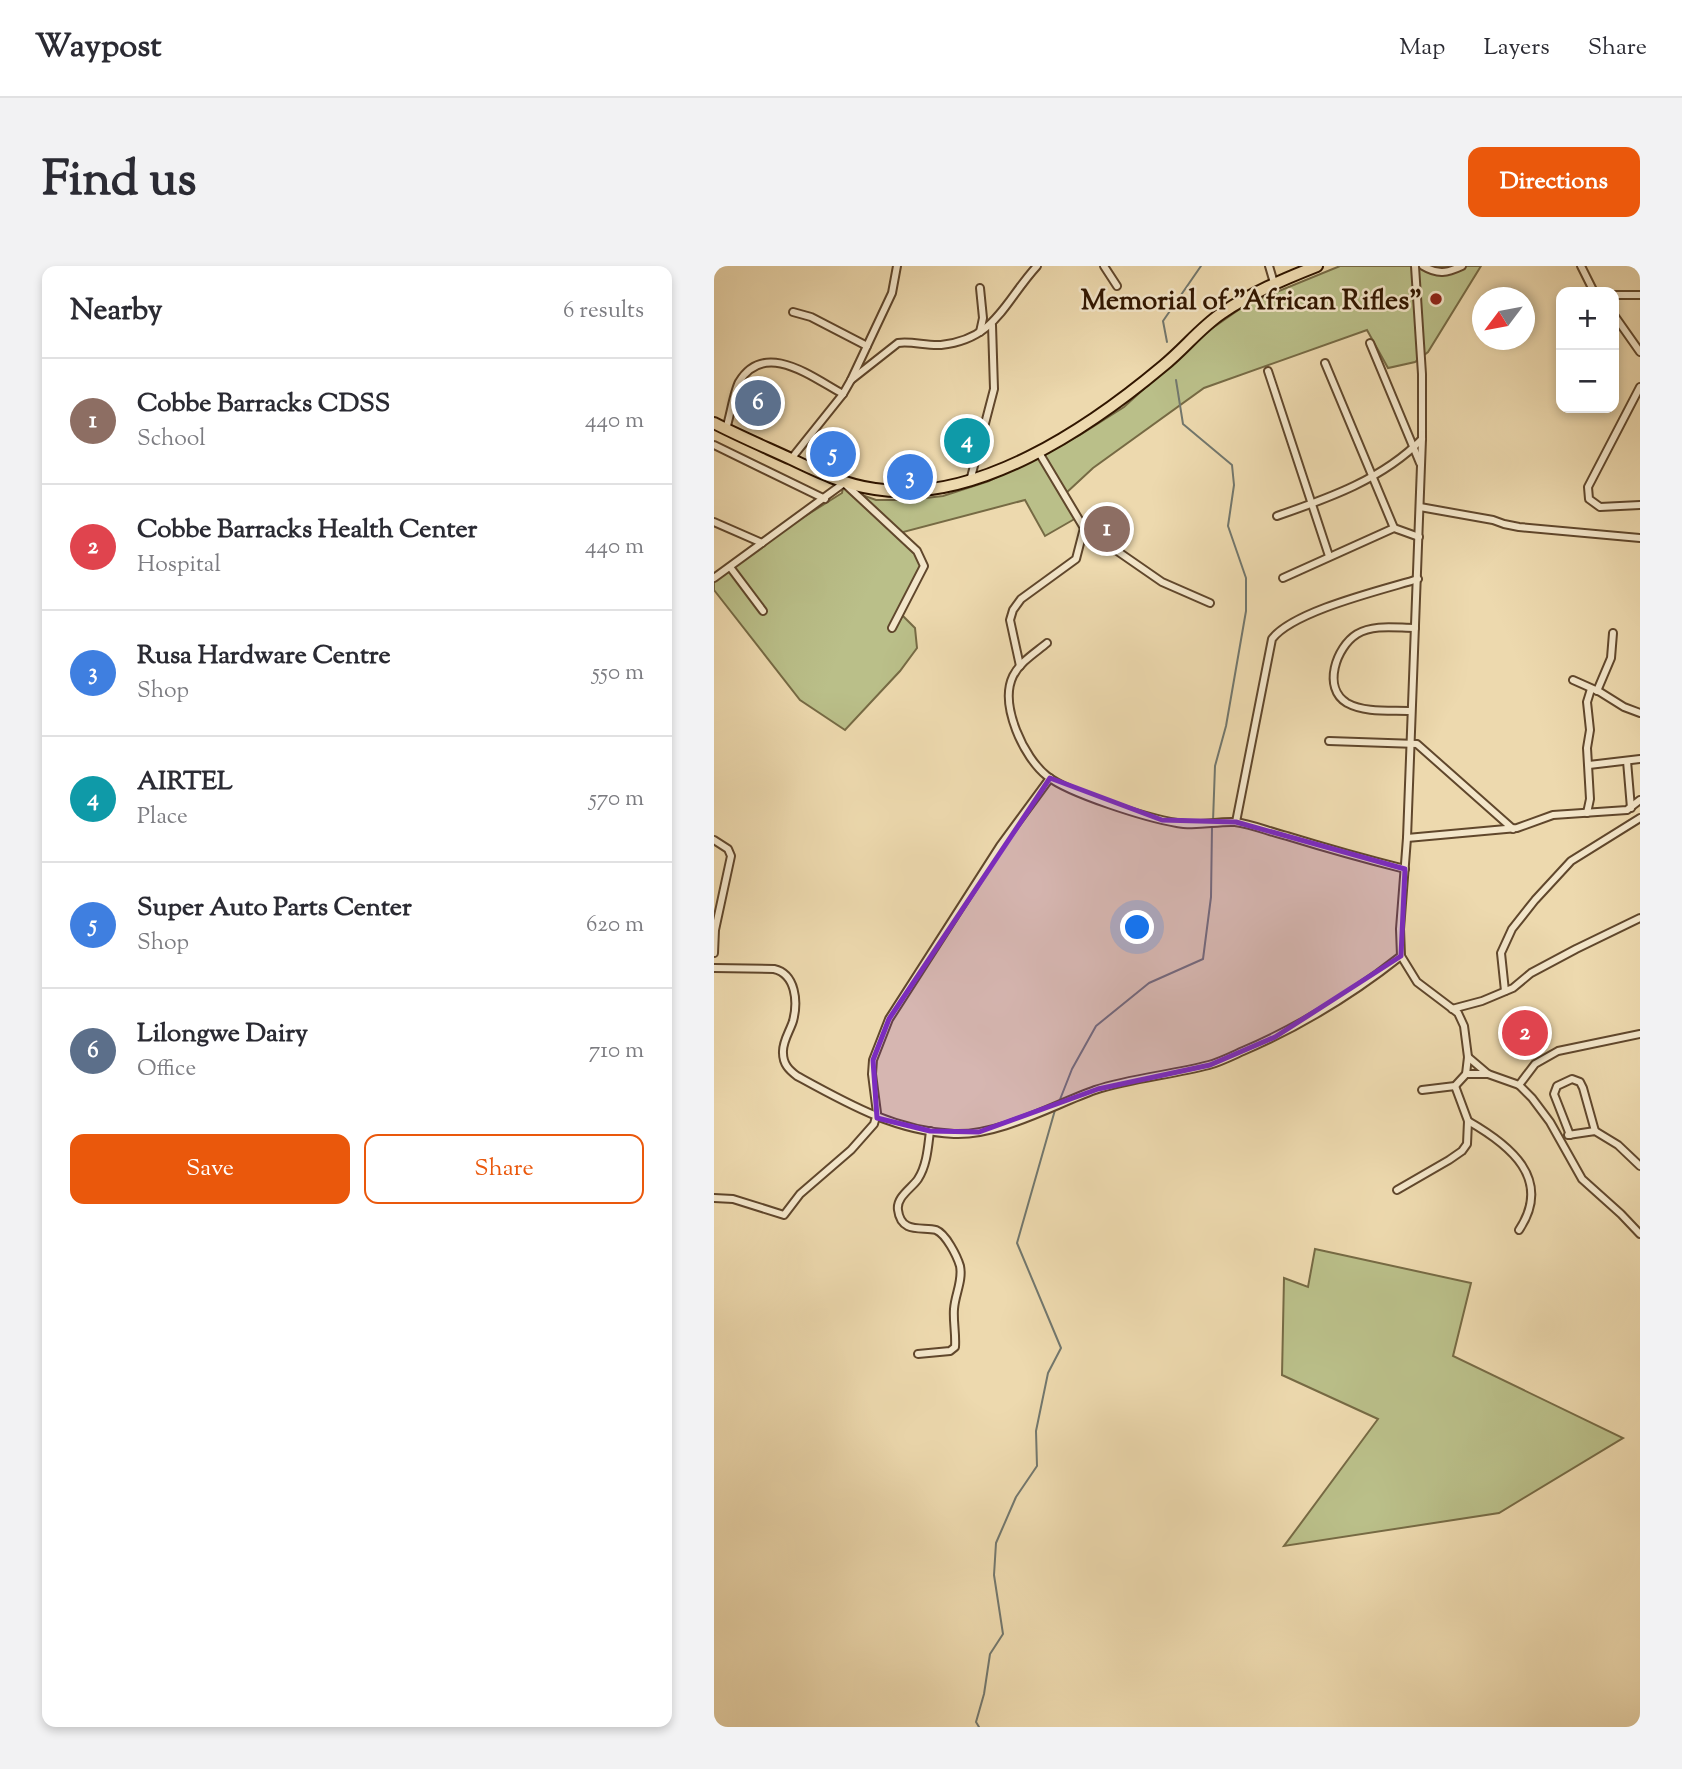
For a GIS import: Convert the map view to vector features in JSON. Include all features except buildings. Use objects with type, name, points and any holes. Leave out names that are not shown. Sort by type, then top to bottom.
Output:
[{"type":"highway","points":[[714,424],[844,483],[876,490],[928,491],[970,482],[1038,451],[1085,424],[1162,367],[1220,314],[1274,284],[1317,266]]},
{"type":"street","points":[[791,459],[851,380],[892,293],[897,266]]},
{"type":"street","points":[[851,380],[898,343],[939,345],[970,338],[991,326],[1037,266]]},
{"type":"street","points":[[1104,266],[1117,286]]},
{"type":"street","points":[[1269,266],[1274,284]]},
{"type":"street","points":[[1415,266],[1422,374],[1422,439],[1401,956],[1417,982],[1458,1013],[1464,1026],[1468,1057],[1466,1074],[1455,1086],[1422,1090]]},
{"type":"street","points":[[1423,266],[1436,273],[1449,272],[1462,266]]},
{"type":"street","points":[[1581,266],[1592,287]]},
{"type":"street","points":[[980,288],[983,321],[980,332]]},
{"type":"street","points":[[1619,295],[1640,295]]},
{"type":"street","points":[[793,312],[811,317],[867,346]]},
{"type":"street","points":[[983,321],[991,326]]},
{"type":"street","points":[[1619,322],[1640,350]]},
{"type":"street","points":[[970,482],[994,389],[991,326]]},
{"type":"street","points":[[1370,343],[1421,464]]},
{"type":"street","points":[[726,429],[738,383],[753,368],[764,362],[783,363],[843,394]]},
{"type":"street","points":[[1325,363],[1394,528]]},
{"type":"street","points":[[1268,371],[1329,556]]},
{"type":"street","points":[[1640,387],[1587,493],[1589,499],[1600,507],[1640,505]]},
{"type":"street","points":[[1277,516],[1373,477],[1401,459],[1422,439]]},
{"type":"street","points":[[714,445],[825,499]]},
{"type":"street","points":[[1038,451],[1084,528],[1163,582],[1210,603]]},
{"type":"street","points":[[714,578],[844,483],[917,551],[924,566],[891,628]]},
{"type":"street","points":[[1420,507],[1519,527],[1637,538],[1640,546]]},
{"type":"street","points":[[714,522],[762,543]]},
{"type":"street","points":[[1020,666],[1010,615],[1021,599],[1076,559],[1084,528]]},
{"type":"street","points":[[1283,578],[1394,528],[1419,537]]},
{"type":"street","points":[[730,567],[763,611]]},
{"type":"street","points":[[1236,822],[1272,639],[1279,630],[1314,613],[1418,579]]},
{"type":"street","points":[[1411,711],[1358,708],[1344,701],[1336,692],[1334,679],[1336,658],[1358,634],[1376,628],[1415,628]]},
{"type":"street","points":[[1587,813],[1590,799],[1587,748],[1590,730],[1587,702],[1611,658],[1614,633]]},
{"type":"street","points":[[1047,643],[1020,666],[1010,682],[1010,713],[1015,729],[1027,749],[1040,769],[1050,778],[1081,793],[1162,820],[1188,825],[1236,822],[1405,869]]},
{"type":"street","points":[[1573,680],[1640,713]]},
{"type":"street","points":[[1329,741],[1410,743],[1422,747],[1513,829]]},
{"type":"street","points":[[1589,765],[1640,759]]},
{"type":"street","points":[[1627,761],[1629,825]]},
{"type":"street","points":[[714,1198],[733,1199],[784,1215],[800,1194],[851,1150],[870,1129],[877,1118],[873,1060],[889,1018],[1000,846],[1050,778]]},
{"type":"street","points":[[1407,838],[1513,829],[1553,815],[1629,809],[1640,800]]},
{"type":"street","points":[[1505,991],[1501,953],[1512,929],[1571,862],[1640,818]]},
{"type":"street","points":[[714,840],[728,849],[731,856],[715,930],[714,953]]},
{"type":"street","points":[[1452,1009],[1505,991],[1576,949],[1640,918]]},
{"type":"street","points":[[714,968],[774,969],[783,972],[794,989],[795,1001],[793,1020],[782,1051],[787,1067],[797,1076],[877,1118],[930,1131],[957,1134],[979,1132],[1009,1124],[1098,1089],[1210,1065],[1275,1038],[1368,982],[1401,956]]},
{"type":"street","points":[[1519,1085],[1535,1064],[1558,1051],[1640,1034]]},
{"type":"street","points":[[1468,1057],[1488,1073],[1519,1085],[1532,1098],[1560,1139],[1582,1179],[1640,1234]]},
{"type":"street","points":[[1466,1074],[1488,1073]]},
{"type":"street","points":[[1570,1135],[1554,1094],[1557,1086],[1572,1079],[1580,1082],[1583,1088],[1595,1131]]},
{"type":"street","points":[[1396,1190],[1462,1151],[1467,1144],[1468,1121],[1455,1086]]},
{"type":"street","points":[[1468,1121],[1505,1144],[1529,1179],[1534,1196],[1528,1218],[1519,1230]]},
{"type":"street","points":[[918,1353],[950,1351],[955,1347],[954,1310],[960,1281],[960,1265],[944,1236],[934,1230],[913,1229],[904,1222],[898,1211],[904,1194],[922,1171],[930,1131]]},
{"type":"street","points":[[1560,1139],[1595,1131],[1618,1145],[1640,1166]]},
{"type":"highlighted area","points":[[1050,778],[1162,820],[1236,822],[1405,869],[1401,956],[1275,1037],[1210,1065],[1098,1089],[979,1132],[930,1131],[877,1118],[873,1060],[889,1019]]},
{"type":"green space","points":[[1340,266],[1481,266],[1428,352],[1415,362],[1388,368],[1367,330],[1204,388],[1093,468],[1065,494],[1078,517],[1045,536],[1025,500],[903,532],[924,566],[899,612],[915,628],[917,648],[900,671],[845,730],[800,700],[714,590],[714,578],[762,543],[842,493],[844,483],[848,490],[876,500],[908,500],[943,496],[989,481],[1080,435],[1124,407],[1204,334],[1247,304]]},
{"type":"green space","points":[[1315,1249],[1471,1283],[1453,1356],[1623,1438],[1499,1513],[1284,1546],[1378,1419],[1282,1375],[1284,1278],[1308,1287]]},
{"type":"waterway","points":[[1167,342],[1163,321],[1201,266]]},
{"type":"waterway","points":[[1176,380],[1183,424],[1232,465],[1234,485],[1228,526],[1246,578],[1246,611],[1226,726],[1215,766],[1213,821]]},
{"type":"waterway","points":[[1059,1102],[1072,1069],[1096,1026],[1149,983],[1203,959],[1211,897],[1212,827]]},
{"type":"waterway","points":[[979,1727],[976,1722],[984,1694],[990,1654],[1003,1634],[994,1575],[996,1543],[1016,1497],[1037,1466],[1036,1431],[1048,1373],[1061,1348],[1017,1243],[1055,1110]]},
{"type":"place","name":"Memorial of \"African Rifles\"","points":[[1436,299]]},
{"type":"place","name":"Lilongwe Dairy","points":[[758,403]]},
{"type":"place","name":"AIRTEL","points":[[967,441]]},
{"type":"place","name":"Super Auto Parts Center","points":[[833,454]]},
{"type":"place","name":"Rusa Hardware Centre","points":[[910,477]]},
{"type":"place","name":"Cobbe Barracks CDSS","points":[[1107,529]]},
{"type":"place","name":"Cobbe Barracks Health Center","points":[[1525,1033]]}]
